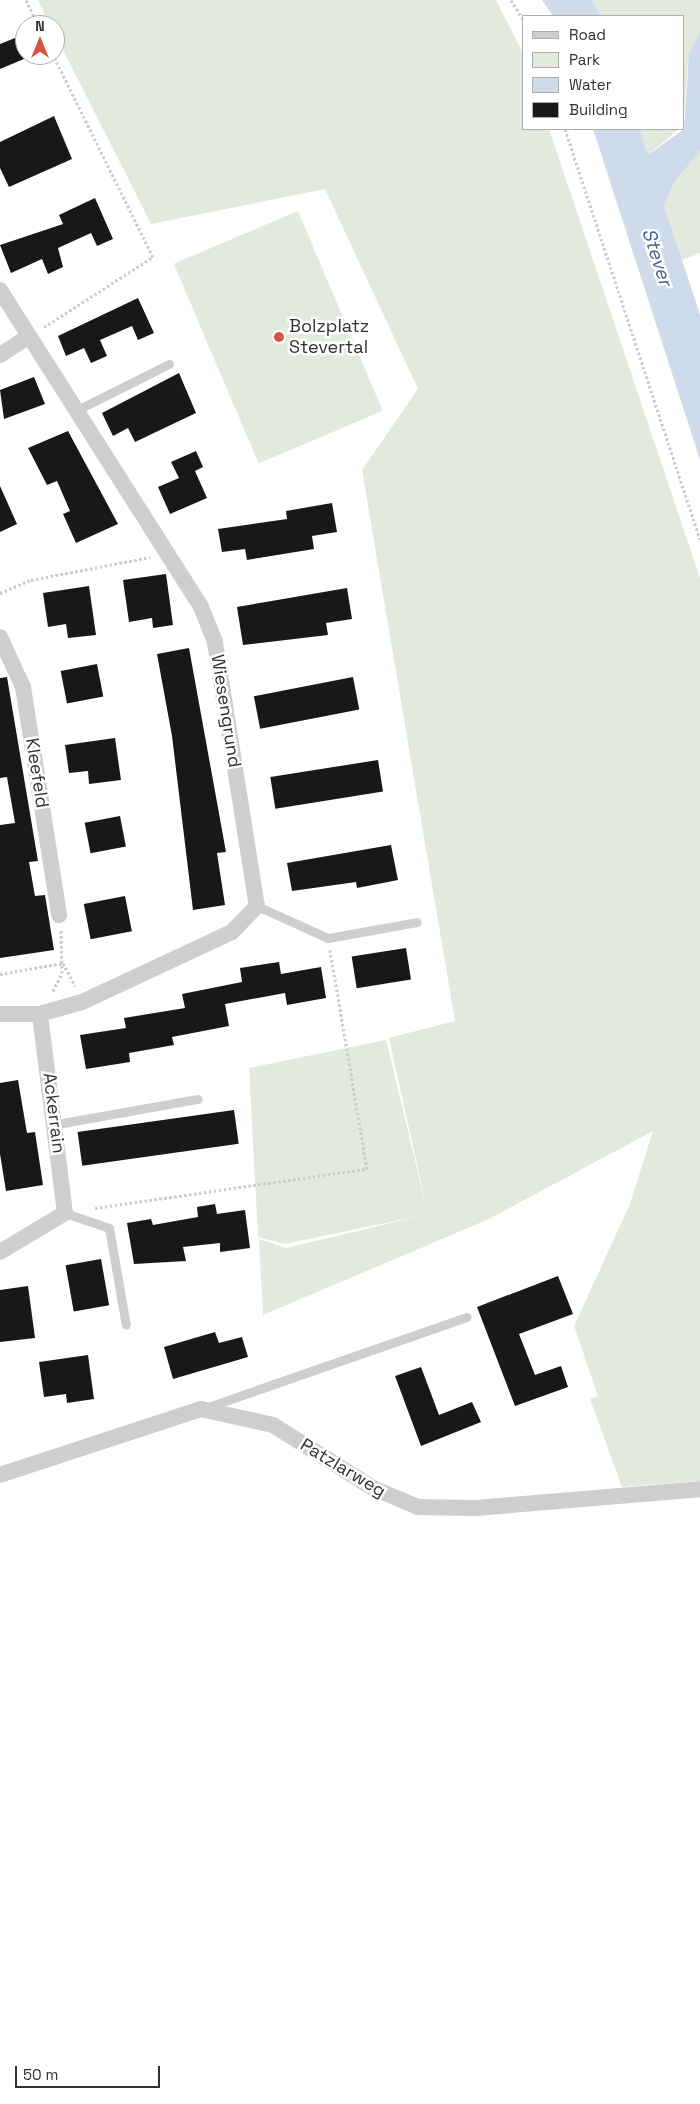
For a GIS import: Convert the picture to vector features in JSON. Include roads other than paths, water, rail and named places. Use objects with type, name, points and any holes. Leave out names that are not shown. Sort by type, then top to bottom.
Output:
[{"type":"street","name":"Wiesengrund","points":[[0,290],[26,338],[168,553],[201,607],[214,642],[257,906]]},
{"type":"street","points":[[0,355],[26,338]]},
{"type":"street","name":"Kleefeld","points":[[0,637],[23,687],[59,915]]},
{"type":"street","points":[[0,1014],[47,1012],[82,1002],[232,932],[257,906]]},
{"type":"street","name":"Ackerrain","points":[[47,1012],[65,1213]]},
{"type":"street","points":[[0,1252],[65,1213]]},
{"type":"street","points":[[0,1475],[201,1409]]},
{"type":"street","name":"Patzlarweg","points":[[201,1409],[273,1425],[373,1488],[418,1507],[476,1508],[700,1489]]},
{"type":"lane","points":[[75,412],[169,364]]},
{"type":"lane","points":[[257,906],[328,938],[417,922]]},
{"type":"lane","points":[[56,1124],[198,1099]]},
{"type":"lane","points":[[65,1213],[109,1228],[126,1325]]},
{"type":"lane","points":[[201,1409],[467,1317]]},
{"type":"water","points":[[542,0],[592,0],[600,15],[552,15]]},
{"type":"water","name":"Stever","points":[[700,31],[700,151],[674,183],[664,205],[700,315],[700,460],[593,130],[640,130],[648,155],[685,130],[689,53]]},
{"type":"place","name":"Bolzplatz Stevertal","points":[[279,337]]}]
